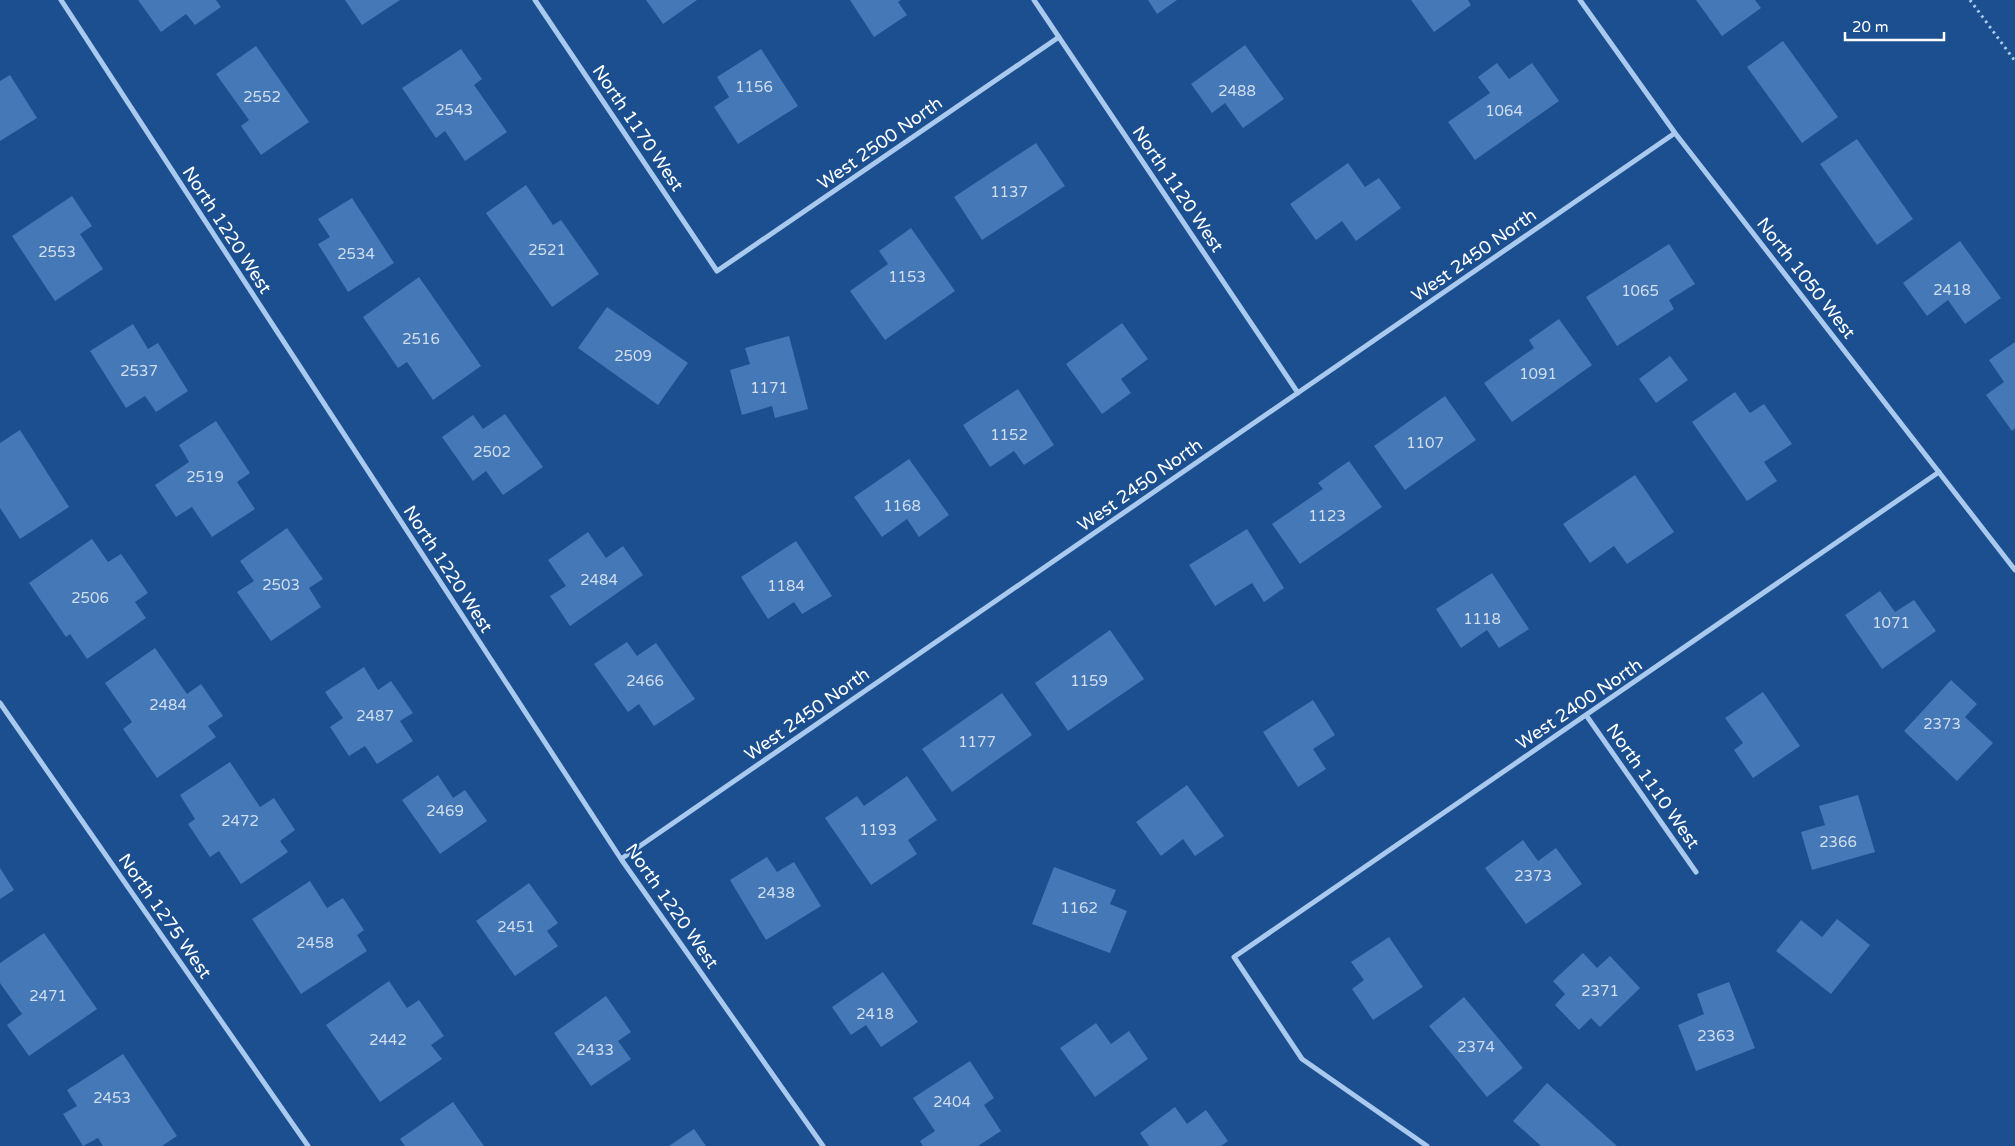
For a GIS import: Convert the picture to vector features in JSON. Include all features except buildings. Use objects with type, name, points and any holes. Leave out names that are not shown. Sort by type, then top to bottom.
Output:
[{"type":"street","name":"North 1220 West","points":[[61,0],[621,859],[823,1146]]},
{"type":"street","name":"North 1170 West","points":[[535,0],[717,272]]},
{"type":"street","name":"North 1120 West","points":[[1034,0],[1298,393]]},
{"type":"street","name":"North 1050 West","points":[[1580,0],[1675,133],[2015,570]]},
{"type":"street","name":"West 2500 North","points":[[717,272],[1059,37]]},
{"type":"street","name":"West 2450 North","points":[[621,859],[1675,133]]},
{"type":"street","name":"West 2400 North","points":[[1427,1146],[1302,1060],[1234,957],[1939,472]]},
{"type":"street","name":"North 1275 West","points":[[0,703],[308,1146]]},
{"type":"street","name":"North 1110 West","points":[[1586,715],[1696,872]]},
{"type":"path","points":[[1970,0],[2015,61]]}]
